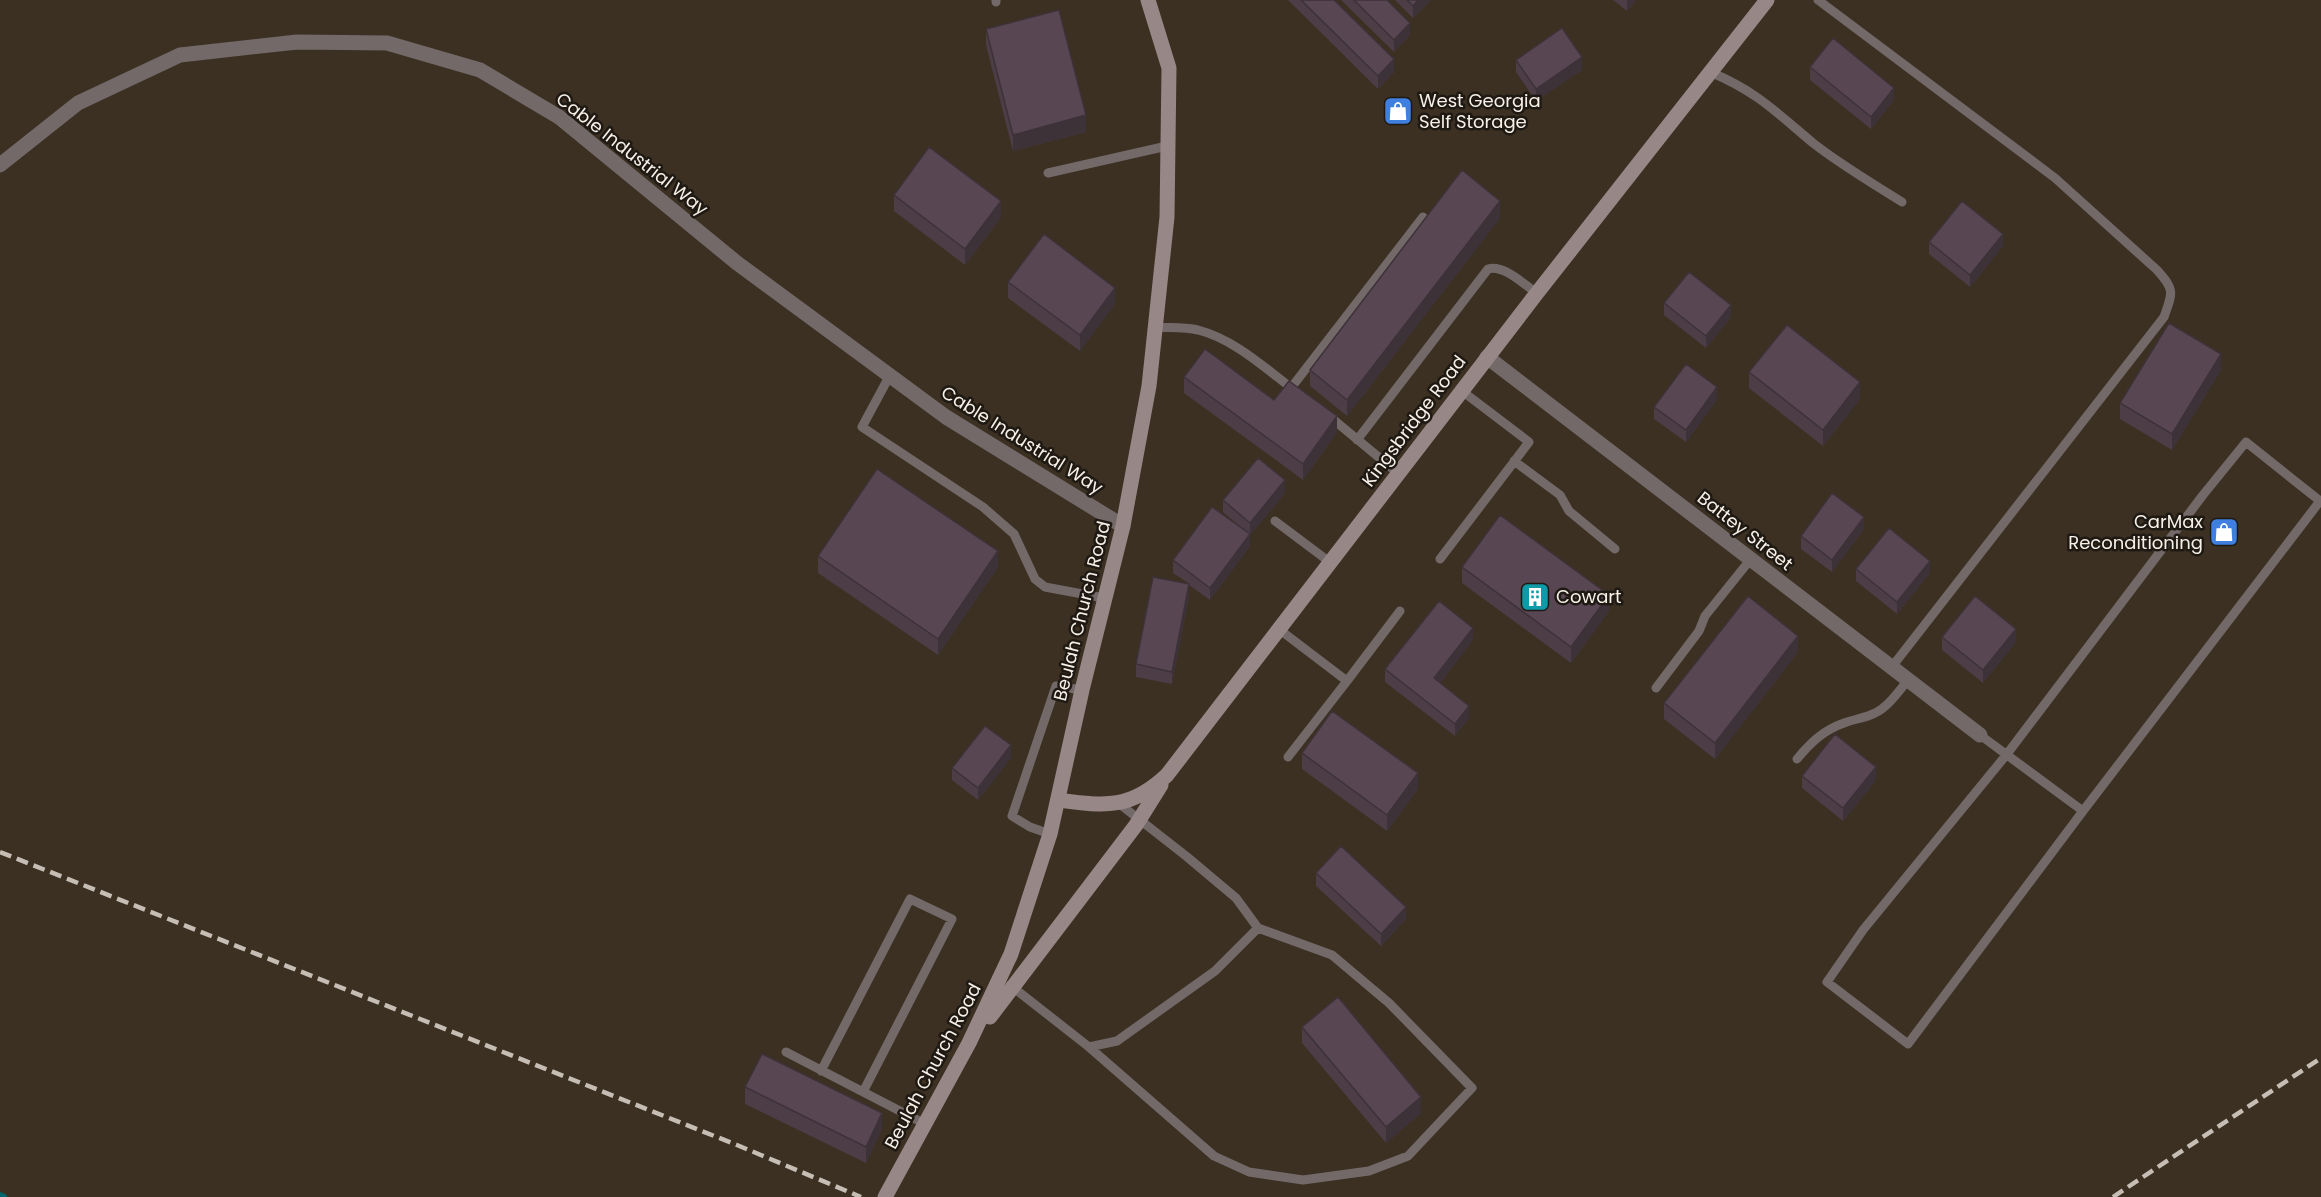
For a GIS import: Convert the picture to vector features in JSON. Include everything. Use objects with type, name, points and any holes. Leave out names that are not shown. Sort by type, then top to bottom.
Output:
[{"type":"street","name":"Beulah Church Road","points":[[885,1197],[969,1043],[1006,983],[1011,954],[1050,834],[1082,690],[1123,526],[1149,386],[1167,217],[1169,68],[1148,0]]},
{"type":"street","name":"Kingsbridge Road","points":[[1058,800],[1094,805],[1117,802],[1135,798],[1150,791],[1167,776],[1537,293],[1767,0]]},
{"type":"street","name":"Cable Industrial Way","points":[[0,165],[78,103],[180,55],[297,42],[387,43],[480,70],[558,117],[737,263],[946,417],[1123,526]]},
{"type":"street","name":"Battey Street","points":[[1488,357],[1980,735]]},
{"type":"street","points":[[1006,983],[1140,819],[1167,776]]},
{"type":"lane","points":[[1818,0],[2055,178],[2157,270],[2170,285],[2172,294],[2164,317],[1892,668]]},
{"type":"lane","points":[[1710,72],[1734,82],[1760,98],[1854,173],[1902,202]]},
{"type":"lane","points":[[1048,173],[1167,146]]},
{"type":"lane","points":[[1291,388],[1423,217]]},
{"type":"lane","points":[[1357,440],[1488,269],[1494,267],[1501,269],[1537,293]]},
{"type":"lane","points":[[1155,327],[1196,330],[1218,337],[1237,348],[1300,394]]},
{"type":"lane","points":[[890,375],[862,427],[983,507],[1014,534],[1035,579],[1046,587],[1104,598]]},
{"type":"lane","points":[[1440,559],[1529,442],[1462,391]]},
{"type":"lane","points":[[1319,408],[1399,474]]},
{"type":"lane","points":[[2246,442],[2320,501],[2083,811],[1908,1044],[1827,982],[1863,930],[2007,754],[2246,442]]},
{"type":"lane","points":[[1514,462],[1560,495],[1569,512],[1615,549]]},
{"type":"lane","points":[[1275,521],[1331,563]]},
{"type":"lane","points":[[1656,688],[1699,631],[1705,616],[1750,560]]},
{"type":"lane","points":[[1288,757],[1400,610]]},
{"type":"lane","points":[[1280,630],[1347,681]]},
{"type":"lane","points":[[1797,759],[1813,740],[1824,732],[1877,713],[1908,680]]},
{"type":"lane","points":[[1050,834],[1029,827],[1012,816],[1056,686],[1082,690]]},
{"type":"lane","points":[[1980,735],[2083,811]]},
{"type":"lane","points":[[1006,983],[1089,1047],[1214,1156],[1249,1172],[1304,1180],[1369,1171],[1408,1156],[1472,1088],[1389,1004],[1332,955],[1258,928],[1236,898],[1117,802]]},
{"type":"lane","points":[[821,1071],[910,899],[952,919],[863,1092]]},
{"type":"lane","points":[[1089,1047],[1117,1041],[1215,971],[1258,928]]},
{"type":"lane","points":[[786,1052],[925,1124]]},
{"type":"building","points":[[1301,0],[1334,0],[1394,59],[1378,76]]},
{"type":"building","points":[[1354,0],[1387,0],[1410,23],[1394,40]]},
{"type":"building","points":[[1407,0],[1418,0],[1413,6]]},
{"type":"building","points":[[1059,10],[1086,115],[1013,135],[986,29]]},
{"type":"building","points":[[1562,28],[1582,57],[1536,89],[1516,60]]},
{"type":"building","points":[[1833,38],[1894,88],[1871,117],[1810,67]]},
{"type":"building","points":[[929,147],[1001,201],[965,249],[894,195]]},
{"type":"building","points":[[1462,170],[1500,201],[1347,400],[1310,370]]},
{"type":"building","points":[[1962,201],[2003,234],[1970,275],[1929,242]]},
{"type":"building","points":[[1044,234],[1115,288],[1080,335],[1008,282]]},
{"type":"building","points":[[1689,272],[1731,305],[1706,336],[1664,303]]},
{"type":"building","points":[[2169,323],[2221,354],[2172,434],[2120,403]]},
{"type":"building","points":[[1787,325],[1860,382],[1823,430],[1749,372]]},
{"type":"building","points":[[1205,349],[1274,400],[1289,381],[1337,416],[1303,464],[1184,377]]},
{"type":"building","points":[[1686,364],[1717,387],[1686,430],[1654,407]]},
{"type":"building","points":[[1258,458],[1285,480],[1250,523],[1223,500]]},
{"type":"building","points":[[877,469],[998,551],[938,639],[818,556]]},
{"type":"building","points":[[1832,493],[1864,517],[1832,560],[1801,536]]},
{"type":"building","points":[[1212,507],[1250,534],[1210,588],[1173,560]]},
{"type":"building","name":"Cowart","points":[[1500,515],[1609,595],[1571,647],[1462,567]]},
{"type":"building","points":[[1889,528],[1930,561],[1897,602],[1856,569]]},
{"type":"building","points":[[1153,577],[1189,584],[1172,672],[1136,664]]},
{"type":"building","points":[[1748,596],[1798,636],[1715,743],[1664,703]]},
{"type":"building","points":[[1975,596],[2016,629],[1983,670],[1942,637]]},
{"type":"building","points":[[1439,601],[1473,628],[1434,678],[1469,706],[1455,724],[1385,669]]},
{"type":"building","points":[[1332,711],[1418,773],[1387,815],[1302,753]]},
{"type":"building","points":[[985,726],[1011,745],[978,788],[952,768]]},
{"type":"building","points":[[1835,734],[1876,767],[1843,808],[1802,776]]},
{"type":"building","points":[[1341,846],[1406,907],[1381,934],[1316,873]]},
{"type":"building","points":[[1338,997],[1421,1097],[1386,1127],[1302,1027]]},
{"type":"building","points":[[762,1054],[882,1113],[866,1147],[745,1087]]},
{"type":"waterway","points":[[0,1195],[4,1197]]},
{"type":"railway","points":[[0,852],[737,1145],[861,1197]]},
{"type":"railway","points":[[2113,1197],[2321,1058]]},
{"type":"place","name":"West Georgia Self Storage","points":[[1398,111]]},
{"type":"place","name":"CarMax Reconditioning","points":[[2224,532]]},
{"type":"place","name":"Cowart","points":[[1535,597]]}]
